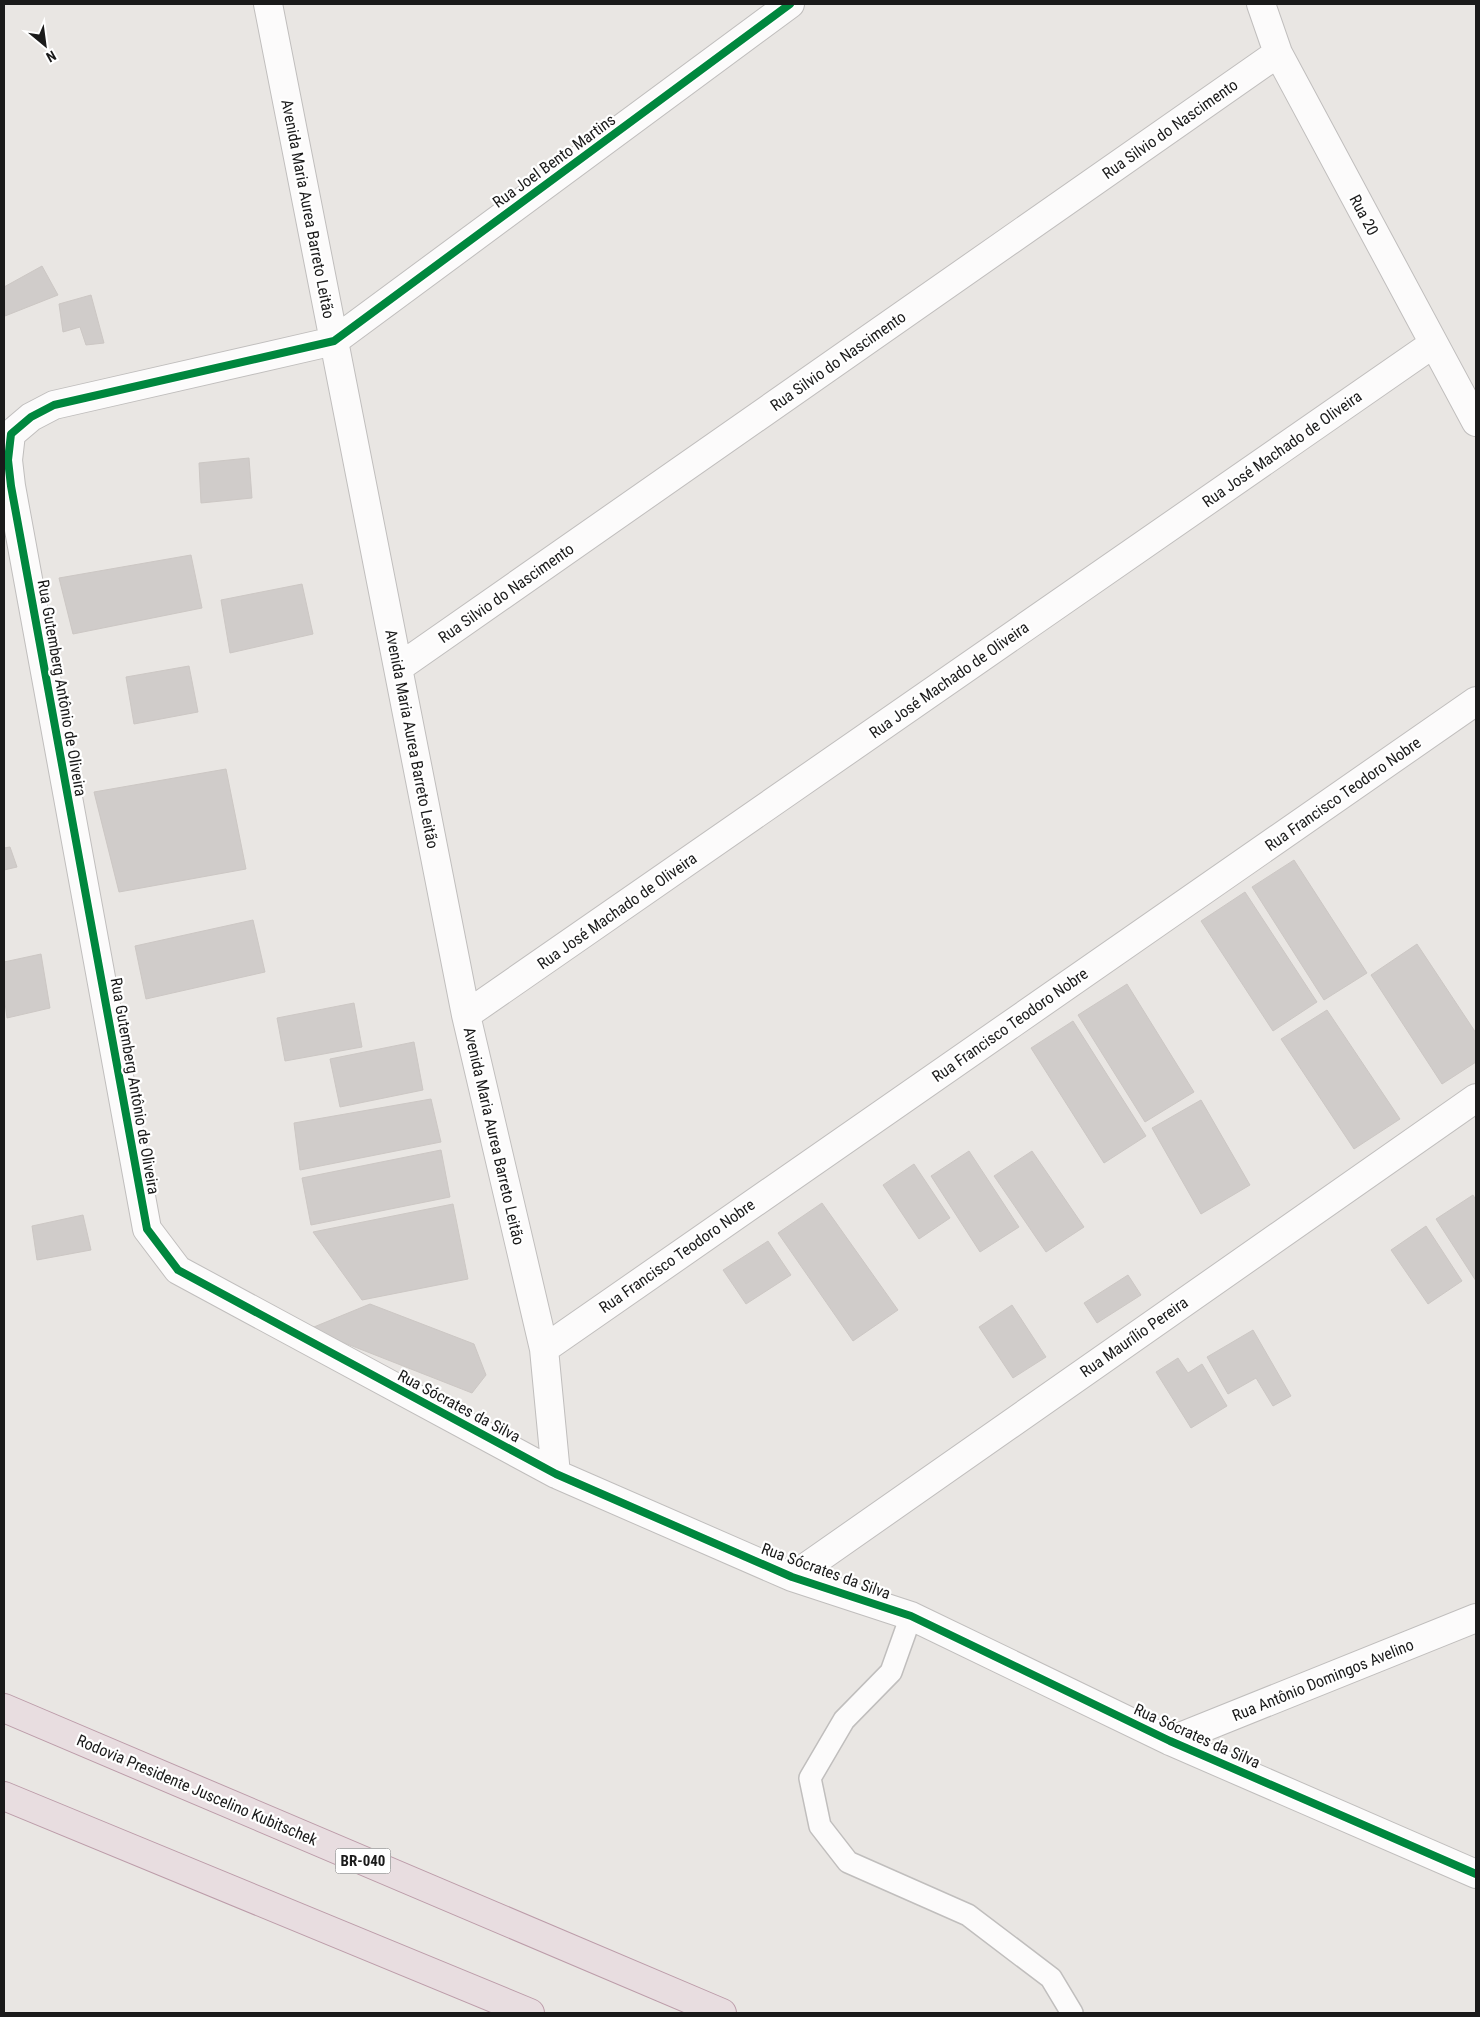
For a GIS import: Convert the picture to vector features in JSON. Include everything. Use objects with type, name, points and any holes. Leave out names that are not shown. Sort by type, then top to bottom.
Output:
[{"type":"highway","name":"Rodovia Presidente Juscelino Kubitschek","points":[[4,1708],[722,2013]]},
{"type":"highway","points":[[4,1796],[530,2013]]},
{"type":"street","name":"Avenida Maria Aurea Barreto Leitão","points":[[268,4],[466,1015],[544,1349],[556,1474]]},
{"type":"street","name":"Rua Joel Bento Martins","points":[[334,341],[790,4]]},
{"type":"street","name":"Rua 20","points":[[1261,4],[1278,53],[1476,422]]},
{"type":"street","name":"Rua Silvio do Nascimento","points":[[398,668],[1278,53]]},
{"type":"street","name":"Rua Gutemberg Antônio de Oliveira","points":[[178,1270],[148,1229],[11,486],[8,460],[11,434],[31,417],[54,405],[334,341]]},
{"type":"street","name":"Rua José Machado de Oliveira","points":[[466,1015],[1433,344]]},
{"type":"street","name":"Rua Francisco Teodoro Nobre","points":[[544,1349],[1476,702]]},
{"type":"street","name":"Rua Maurílio Pereira","points":[[792,1577],[1476,1098]]},
{"type":"street","name":"Rua Sócrates da Silva","points":[[178,1270],[556,1474],[792,1577],[911,1616],[1170,1741],[1476,1874]]},
{"type":"street","name":"Rua Antônio Domingos Avelino","points":[[1170,1741],[1476,1618]]},
{"type":"lane","points":[[911,1616],[891,1672],[844,1720],[810,1778],[820,1826],[848,1862],[968,1915],[1051,1978],[1072,2013]]},
{"type":"building","points":[[42,266],[58,295],[5,316],[4,287]]},
{"type":"building","points":[[91,295],[104,343],[86,345],[80,327],[63,332],[59,304]]},
{"type":"building","points":[[249,458],[252,498],[201,503],[199,463]]},
{"type":"building","points":[[191,555],[202,608],[73,634],[59,578]]},
{"type":"building","points":[[302,584],[313,634],[230,653],[221,600]]},
{"type":"building","points":[[189,666],[198,712],[134,724],[126,677]]},
{"type":"building","points":[[226,769],[246,869],[119,892],[94,792]]},
{"type":"building","points":[[10,847],[17,867],[4,870],[4,848]]},
{"type":"building","points":[[1294,860],[1367,973],[1324,1000],[1252,887]]},
{"type":"building","points":[[1245,892],[1317,1002],[1273,1031],[1201,921]]},
{"type":"building","points":[[253,920],[265,972],[146,999],[135,946]]},
{"type":"building","points":[[1417,944],[1476,1033],[1476,1062],[1442,1084],[1371,975]]},
{"type":"building","points":[[41,954],[50,1008],[7,1018],[4,995],[4,962]]},
{"type":"building","points":[[1127,984],[1194,1092],[1145,1122],[1078,1015]]},
{"type":"building","points":[[354,1003],[362,1047],[285,1061],[277,1018]]},
{"type":"building","points":[[1327,1010],[1400,1119],[1354,1149],[1281,1039]]},
{"type":"building","points":[[1073,1021],[1146,1136],[1104,1163],[1031,1048]]},
{"type":"building","points":[[414,1042],[423,1090],[340,1107],[330,1059]]},
{"type":"building","points":[[431,1099],[441,1142],[300,1170],[294,1123]]},
{"type":"building","points":[[1201,1100],[1250,1185],[1201,1214],[1152,1128]]},
{"type":"building","points":[[441,1150],[450,1197],[311,1225],[302,1178]]},
{"type":"building","points":[[969,1151],[1019,1227],[980,1252],[931,1176]]},
{"type":"building","points":[[1032,1151],[1084,1227],[1046,1252],[994,1176]]},
{"type":"building","points":[[914,1164],[950,1218],[919,1239],[883,1185]]},
{"type":"building","points":[[1473,1195],[1476,1200],[1476,1281],[1436,1219]]},
{"type":"building","points":[[822,1203],[898,1310],[853,1341],[778,1233]]},
{"type":"building","points":[[453,1204],[468,1279],[362,1300],[313,1232]]},
{"type":"building","points":[[83,1215],[91,1250],[37,1260],[32,1226]]},
{"type":"building","points":[[1426,1226],[1462,1281],[1428,1304],[1391,1250]]},
{"type":"building","points":[[768,1241],[791,1275],[746,1304],[723,1270]]},
{"type":"building","points":[[1128,1275],[1141,1295],[1097,1323],[1084,1303]]},
{"type":"building","points":[[370,1304],[474,1344],[486,1375],[472,1393],[309,1329]]},
{"type":"building","points":[[1012,1305],[1046,1357],[1013,1378],[979,1327]]},
{"type":"building","points":[[1253,1330],[1291,1396],[1273,1406],[1256,1378],[1228,1394],[1207,1357]]},
{"type":"building","points":[[1178,1358],[1188,1373],[1202,1364],[1227,1406],[1191,1428],[1156,1372]]},
{"type":"cycle path","points":[[790,4],[334,341],[54,405],[31,417],[11,434],[8,460],[11,486],[147,1229],[178,1270],[556,1474],[792,1577],[911,1616],[1170,1741],[1476,1874]]}]
